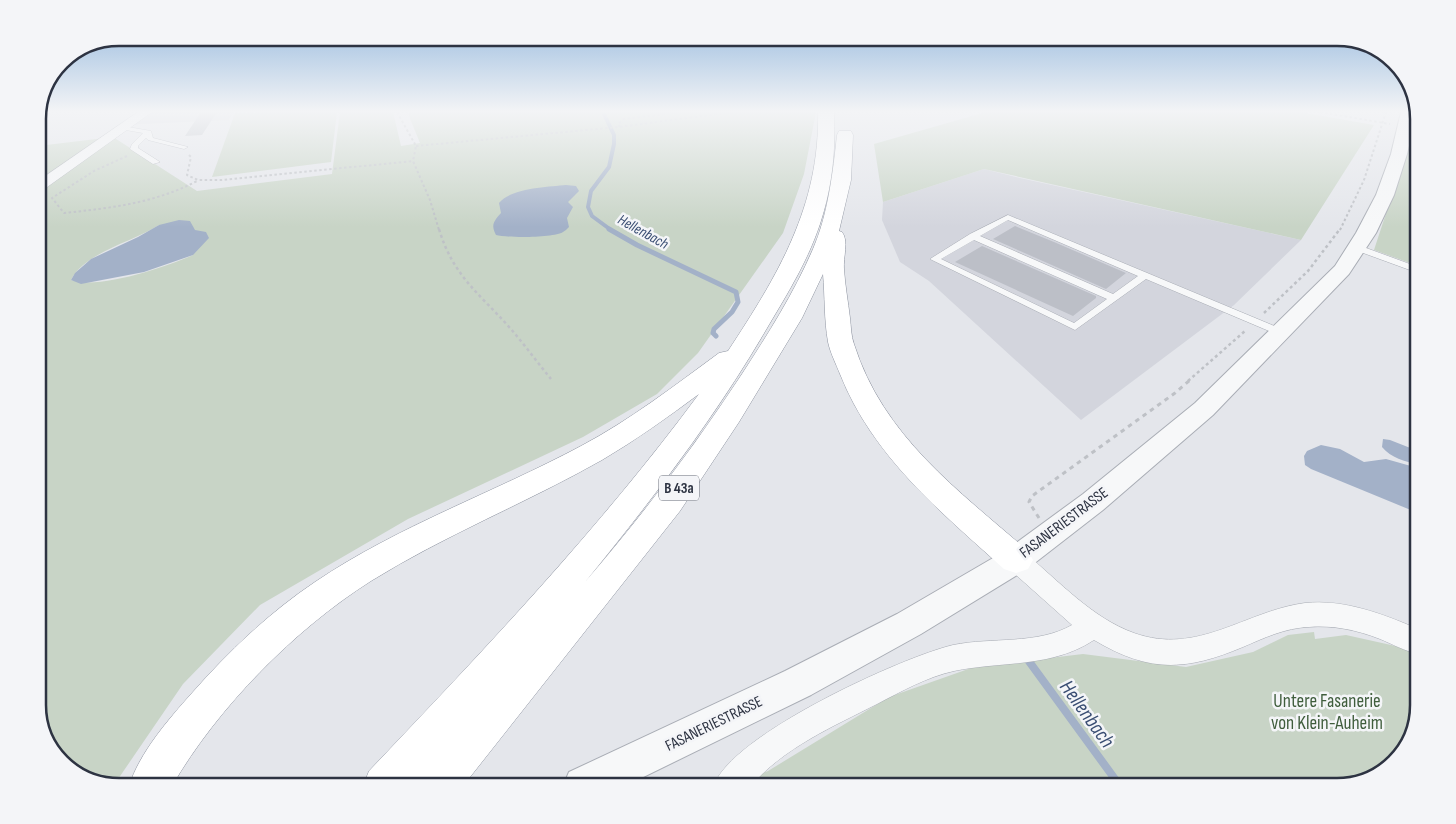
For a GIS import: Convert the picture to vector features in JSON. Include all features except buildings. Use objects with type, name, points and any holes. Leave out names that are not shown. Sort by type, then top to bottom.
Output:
[{"type":"highway","name":"B 43a","points":[[391,778],[540,612],[634,500],[682,437],[746,346],[795,260],[809,224],[822,179],[825,150]]},
{"type":"highway","name":"B 43a","points":[[444,778],[630,553],[669,503],[730,415],[790,318],[824,248],[842,180],[844,150]]},
{"type":"highway","points":[[838,195],[833,267],[841,343],[858,385],[873,413],[900,452],[930,484],[1016,560]]},
{"type":"highway","points":[[155,778],[175,744],[206,704],[257,652],[327,592],[401,548],[566,466],[626,433],[746,346]]},
{"type":"street","points":[[46,181],[90,150]]},
{"type":"street","name":"FASANERIESTRASSE","points":[[600,778],[798,683],[910,624],[1016,560],[1048,538],[1198,414],[1342,270],[1358,248],[1388,187],[1400,150]]},
{"type":"street","points":[[1016,560],[1094,625],[1130,645],[1167,653],[1193,652],[1210,648],[1262,626],[1287,618],[1328,614],[1347,616],[1374,623],[1410,639]]},
{"type":"street","points":[[738,778],[758,759],[798,730],[907,674],[954,658],[1034,649],[1057,644],[1074,638],[1094,625]]},
{"type":"lane","points":[[136,150],[156,162]]},
{"type":"lane","points":[[1144,275],[1075,327],[934,259],[1008,217],[1280,332]]},
{"type":"lane","points":[[974,236],[1114,298]]},
{"type":"lane","points":[[1358,248],[1410,267]]},
{"type":"path","points":[[183,150],[191,157],[187,175],[198,180],[222,180],[412,161]]},
{"type":"path","points":[[415,150],[412,161],[430,200],[444,247],[462,278],[510,328],[551,379]]},
{"type":"path","points":[[1048,538],[1035,509],[1029,502],[1032,496],[1175,394],[1314,265],[1345,222],[1376,150]]},
{"type":"path","points":[[139,152],[103,166],[52,198],[64,214],[131,205],[163,197],[183,189],[198,180]]},
{"type":"shaded area","points":[[984,169],[1301,240],[1234,305],[1081,420],[929,281],[900,262],[882,220],[883,202]]},
{"type":"green space","points":[[46,150],[134,150],[197,191],[332,174],[335,150],[809,150],[804,174],[783,233],[698,353],[657,394],[583,437],[408,519],[260,605],[183,684],[119,778],[110,777],[83,768],[68,756],[54,737],[46,709]],"holes":[[[159,225],[193,255],[114,280],[98,282],[71,280],[78,270],[98,255]]]},
{"type":"green space","points":[[222,150],[332,150],[331,162],[212,177]]},
{"type":"green space","points":[[875,150],[1358,150],[1301,240],[984,169],[883,202]]},
{"type":"green space","points":[[1407,150],[1410,150],[1410,263],[1374,250]]},
{"type":"green space","name":"Untere Fasanerie von Klein-Auheim","points":[[1314,632],[1315,639],[1346,635],[1410,649],[1410,705],[1407,724],[1395,749],[1381,763],[1365,772],[1337,778],[749,778],[768,771],[889,697],[974,667],[1083,654],[1186,667],[1253,652],[1288,635]]},
{"type":"water","points":[[566,185],[576,186],[579,191],[568,202],[573,207],[567,218],[569,227],[564,231],[558,234],[541,236],[496,235],[494,224],[501,213],[499,203],[505,198],[520,191]]},
{"type":"water","points":[[179,220],[190,221],[195,230],[206,232],[209,238],[193,255],[144,272],[81,284],[71,280],[75,273],[91,259],[159,225]]},
{"type":"water","points":[[1383,439],[1410,448],[1410,463],[1398,459],[1382,447]]},
{"type":"water","points":[[1321,445],[1340,449],[1364,462],[1386,459],[1410,466],[1410,510],[1311,469],[1305,465],[1304,456],[1307,451]]},
{"type":"waterway","name":"Hellenbach","points":[[611,230],[592,216],[588,207],[591,191],[609,167],[613,150]]},
{"type":"waterway","name":"Hellenbach","points":[[609,229],[637,245],[736,292],[738,302],[732,312],[714,329],[713,333],[716,336]]},
{"type":"waterway","name":"Hellenbach","points":[[1028,660],[1114,778]]}]
